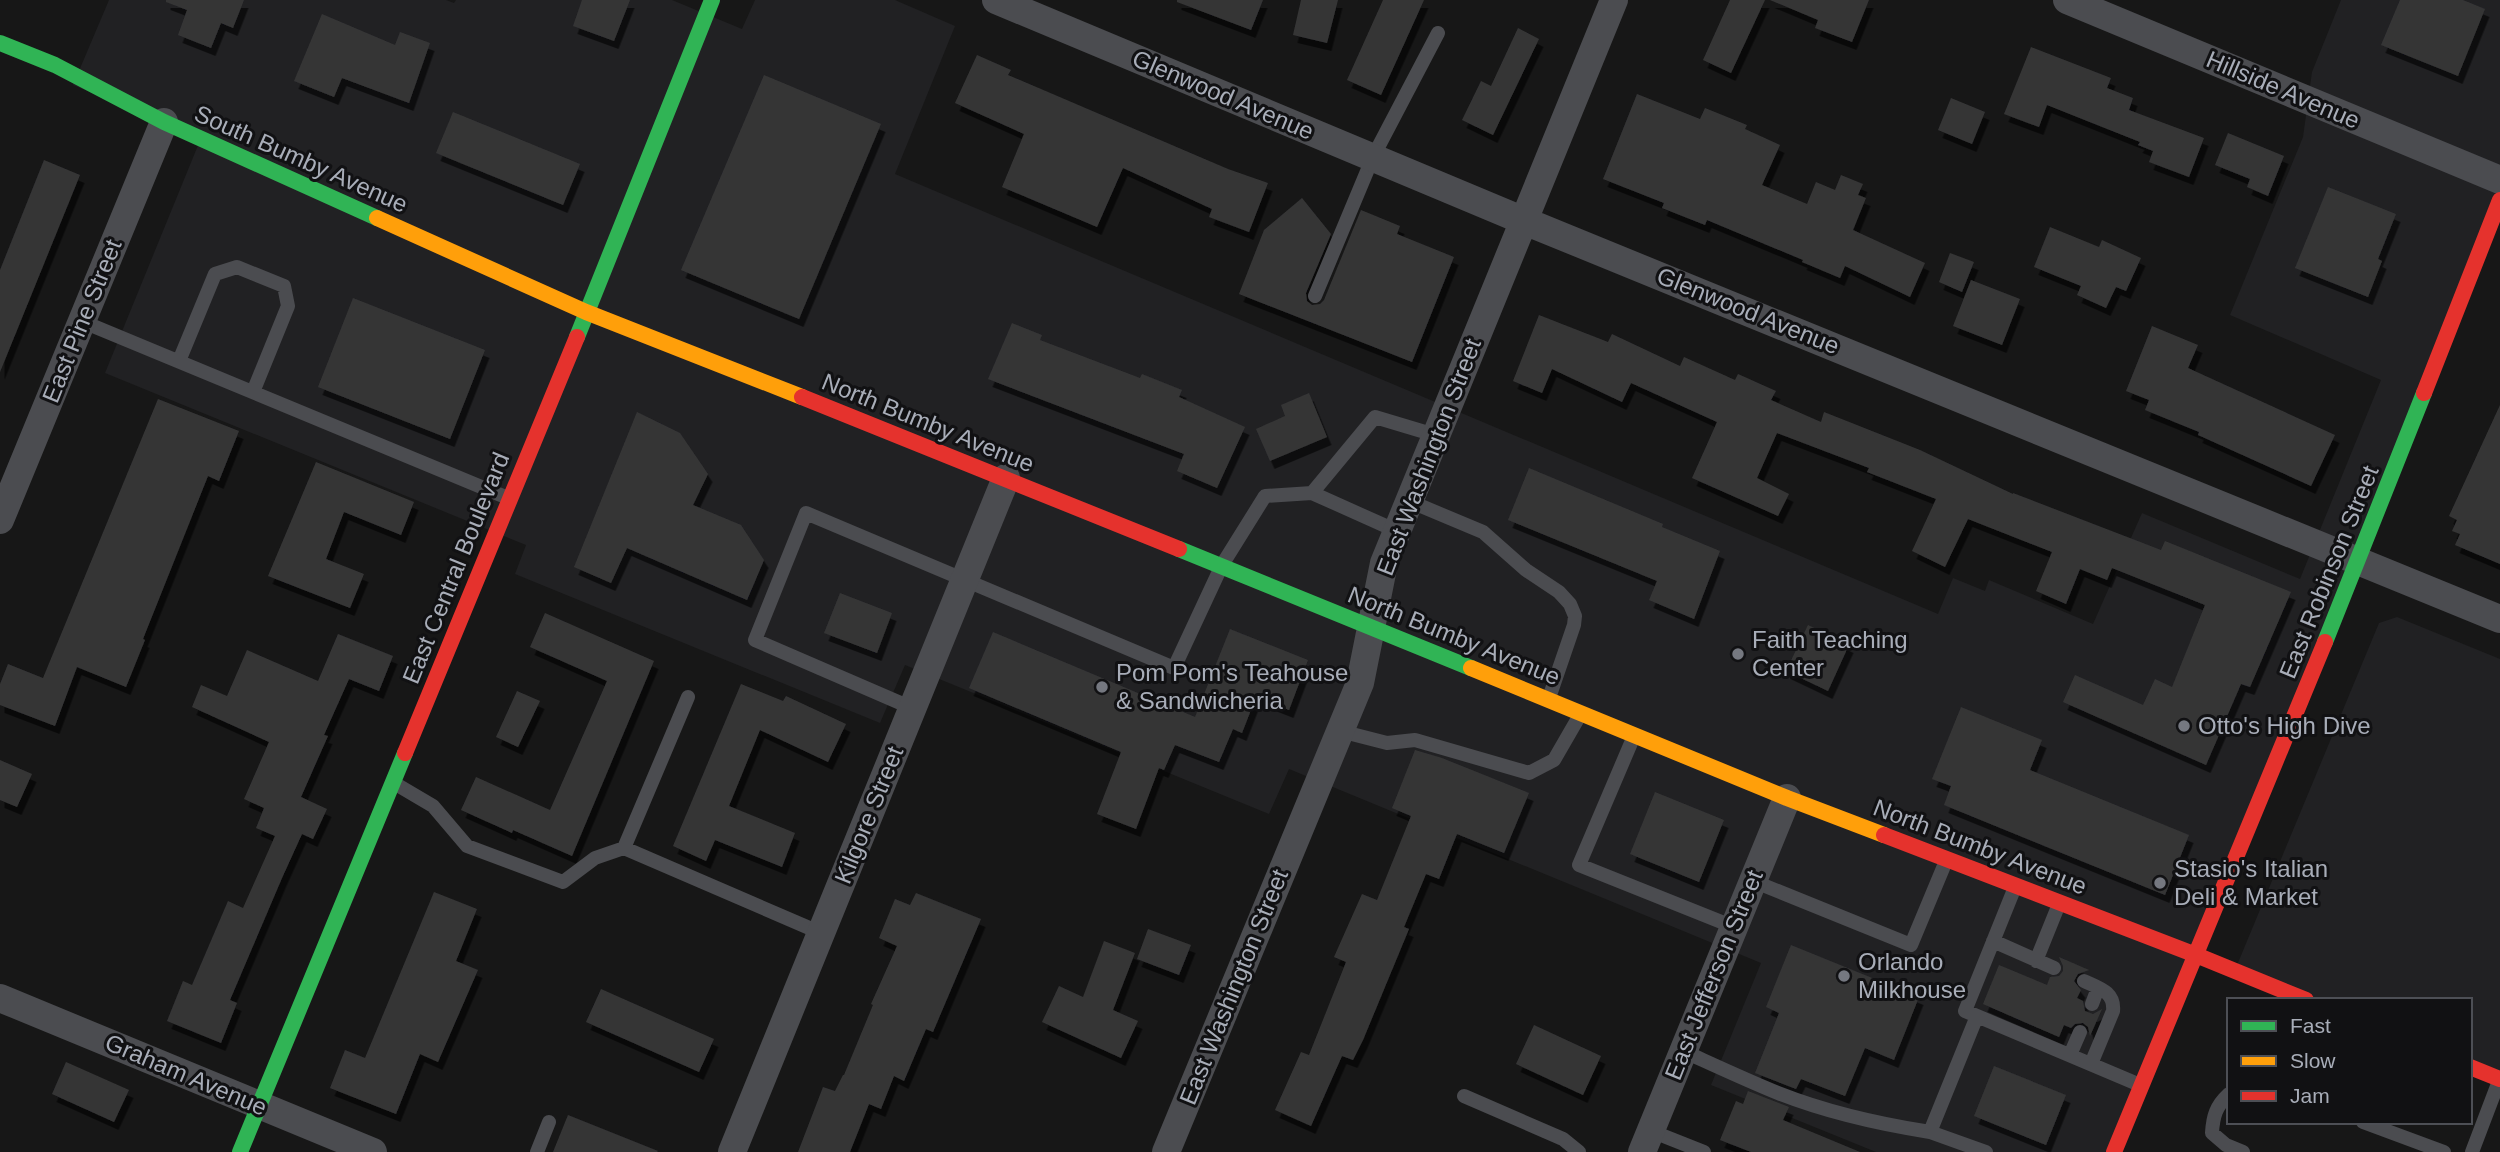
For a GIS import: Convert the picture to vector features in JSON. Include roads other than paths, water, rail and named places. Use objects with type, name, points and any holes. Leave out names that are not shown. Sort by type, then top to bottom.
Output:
[{"type":"street","name":"East Central Boulevard","points":[[240,1152],[712,0]]},
{"type":"street","name":"Glenwood Avenue","points":[[996,0],[1522,220],[2500,619]]},
{"type":"street","name":"East Washington Street","points":[[1166,1152],[1360,682],[1384,563],[1614,0]]},
{"type":"street","name":"Hillside Avenue","points":[[2067,0],[2101,6],[2500,180]]},
{"type":"street","name":"South Bumby Avenue","points":[[0,43],[55,65],[164,122],[586,312]]},
{"type":"street","name":"East Pine Street","points":[[0,520],[164,122]]},
{"type":"street","name":"East Robinson Street","points":[[2114,1152],[2358,560],[2500,200]]},
{"type":"street","name":"North Bumby Avenue","points":[[586,312],[1222,565],[1787,798],[2301,998]]},
{"type":"street","name":"Kilgore Street","points":[[732,1152],[1006,478]]},
{"type":"street","name":"East Jefferson Street","points":[[1646,1141],[1787,798]]},
{"type":"street","name":"Graham Avenue","points":[[0,998],[373,1152]]},
{"type":"street","points":[[2472,1068],[2500,1079]]},
{"type":"lane","points":[[1315,296],[1373,157],[1438,33]]},
{"type":"lane","points":[[179,361],[215,274],[237,267],[284,286],[288,306],[253,392]]},
{"type":"lane","points":[[81,321],[508,498]]},
{"type":"lane","points":[[1312,493],[1375,417],[1436,435]]},
{"type":"lane","points":[[912,708],[755,640],[806,513],[1174,668],[1222,565],[1265,496],[1312,493],[1397,531]]},
{"type":"lane","points":[[1409,501],[1483,532],[1526,570],[1559,592],[1570,604],[1575,616],[1574,625],[1548,699]]},
{"type":"lane","points":[[624,848],[688,697]]},
{"type":"lane","points":[[1340,731],[1387,743],[1415,740],[1529,773],[1554,760],[1581,713]]},
{"type":"lane","points":[[1634,734],[1579,865],[1734,927]]},
{"type":"lane","points":[[392,783],[433,806],[467,846],[563,882],[595,858],[624,848],[821,933]]},
{"type":"lane","points":[[1753,881],[1911,945],[1946,859]]},
{"type":"lane","points":[[2016,885],[1965,1010],[2142,1085]]},
{"type":"lane","points":[[2036,961],[2059,902]]},
{"type":"lane","points":[[1993,942],[2054,968]]},
{"type":"lane","points":[[2084,981],[2108,993],[2114,1002],[2113,1011],[2091,1064]]},
{"type":"lane","points":[[2092,1004],[2098,988]]},
{"type":"lane","points":[[1930,1132],[1977,1016]]},
{"type":"lane","points":[[2070,1055],[2080,1032]]},
{"type":"lane","points":[[1683,1051],[1780,1094],[1863,1119],[1930,1132],[1986,1152]]},
{"type":"lane","points":[[2472,1152],[2500,1079]]},
{"type":"lane","points":[[1464,1096],[1563,1139],[1579,1152]]},
{"type":"lane","points":[[2227,1096],[2218,1104],[2213,1117],[2212,1133],[2226,1145],[2244,1152]]},
{"type":"lane","points":[[537,1152],[549,1122]]},
{"type":"lane","points":[[2368,1124],[2444,1152]]},
{"type":"lane","points":[[1646,1141],[1704,1152]]},
{"type":"place","name":"Faith Teaching Center","points":[[1738,654]]},
{"type":"place","name":"Pom Pom's Teahouse & Sandwicheria","points":[[1102,687]]},
{"type":"place","name":"Otto's High Dive","points":[[2184,726]]},
{"type":"place","name":"Stasio's Italian Deli & Market","points":[[2160,883]]},
{"type":"place","name":"Orlando Milkhouse","points":[[1844,976]]}]
